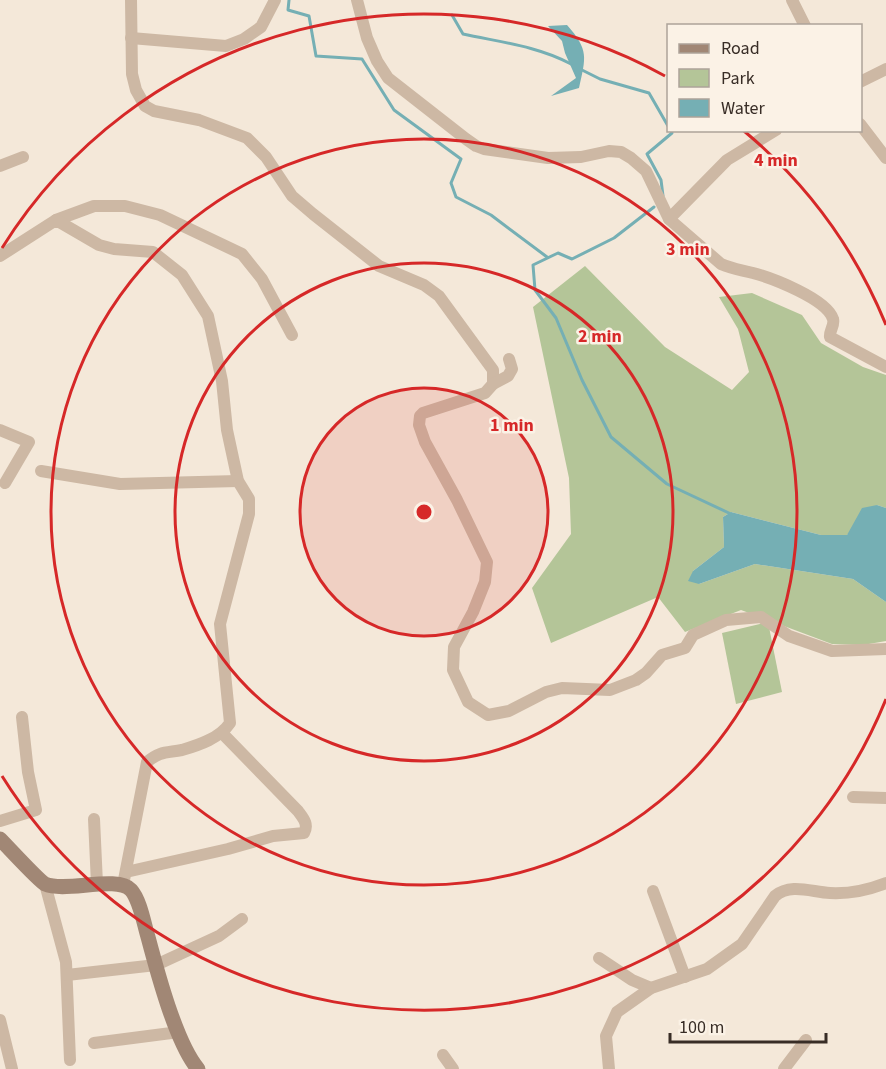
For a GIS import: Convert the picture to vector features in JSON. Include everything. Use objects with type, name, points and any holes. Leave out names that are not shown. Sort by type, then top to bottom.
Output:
[{"type":"street","points":[[130,0],[132,74],[136,90],[145,106],[154,111],[199,120],[248,138],[266,157],[292,196],[313,214],[379,266],[424,285],[439,296],[493,370],[493,384]]},
{"type":"street","points":[[131,38],[226,46],[244,39],[261,27],[275,0]]},
{"type":"street","points":[[357,0],[366,38],[388,78],[476,146],[548,158],[582,157],[609,151],[621,152],[632,158],[646,171],[669,219],[721,264],[731,269],[755,273],[806,293],[832,316],[833,325],[830,337],[886,367]]},
{"type":"street","points":[[792,0],[804,24]]},
{"type":"street","points":[[862,81],[886,69]]},
{"type":"street","points":[[862,125],[886,158]]},
{"type":"street","points":[[669,219],[727,160],[773,132]]},
{"type":"street","points":[[0,166],[23,157]]},
{"type":"street","points":[[0,256],[56,220],[94,206],[125,206],[160,215],[242,254],[262,279],[292,335]]},
{"type":"street","points":[[56,220],[99,245],[114,249],[153,252],[182,275],[208,316],[222,381],[227,430],[238,481],[249,499],[249,514],[220,624],[230,723],[223,734],[183,749],[157,753],[147,762],[124,878],[142,915],[179,1032],[198,1069]]},
{"type":"street","points":[[509,359],[512,369],[508,376],[493,384],[485,393],[423,413],[420,416],[419,425],[425,442],[457,500],[487,562],[485,582],[473,612],[454,647],[453,670],[468,702],[488,715],[508,711],[546,692],[562,688],[610,690],[636,680],[663,655],[685,648],[693,635],[726,620],[761,618],[789,636],[832,651],[886,649]]},
{"type":"street","points":[[0,430],[29,442],[5,483]]},
{"type":"street","points":[[42,471],[120,484],[238,481]]},
{"type":"street","points":[[0,821],[36,810],[28,772],[22,717]]},
{"type":"street","points":[[45,884],[64,887],[97,884],[273,836],[304,833],[306,822],[298,811],[223,734]]},
{"type":"street","points":[[853,797],[886,798]]},
{"type":"street","points":[[94,819],[97,884]]},
{"type":"street","points":[[0,839],[45,884],[66,962],[70,1060]]},
{"type":"street","points":[[609,1069],[606,1036],[617,1012],[651,988],[707,969],[742,944],[780,892],[787,889],[801,889],[830,893],[851,892],[886,884]]},
{"type":"street","points":[[653,891],[686,977]]},
{"type":"street","points":[[67,975],[156,964],[219,936],[242,920]]},
{"type":"street","points":[[599,958],[632,980],[651,988]]},
{"type":"street","points":[[0,1020],[12,1069]]},
{"type":"street","points":[[94,1043],[179,1032]]},
{"type":"street","points":[[784,1069],[806,1040]]},
{"type":"street","points":[[443,1055],[453,1069]]},
{"type":"green space","points":[[585,266],[665,347],[732,390],[749,372],[738,329],[719,297],[752,293],[802,315],[821,343],[863,367],[886,375],[886,508],[877,505],[847,535],[821,535],[731,512],[723,517],[724,547],[693,571],[699,584],[755,564],[853,579],[886,602],[886,641],[863,645],[832,644],[741,610],[685,632],[658,597],[551,643],[532,588],[571,534],[569,478],[533,307]]},
{"type":"green space","points":[[768,622],[782,692],[736,704],[722,633]]},
{"type":"water","points":[[567,25],[579,41],[584,54],[579,88],[551,96],[576,78],[562,41],[548,26]]},
{"type":"water","points":[[877,505],[886,508],[886,602],[853,579],[755,564],[699,584],[688,581],[693,571],[724,547],[723,517],[731,512],[821,535],[847,535],[862,508]]},
{"type":"waterway","points":[[289,0],[288,10],[309,16],[316,56],[362,59],[394,110],[461,159],[451,183],[456,197],[491,215],[547,257]]},
{"type":"waterway","points":[[452,15],[463,34],[532,49],[571,64]]},
{"type":"waterway","points":[[582,70],[600,79],[649,93],[667,124]]},
{"type":"waterway","points":[[663,196],[661,180],[647,154],[672,132]]},
{"type":"waterway","points":[[654,207],[614,238],[572,259],[558,253],[533,265],[535,290],[556,318],[582,380],[611,437],[667,484],[731,514]]}]
